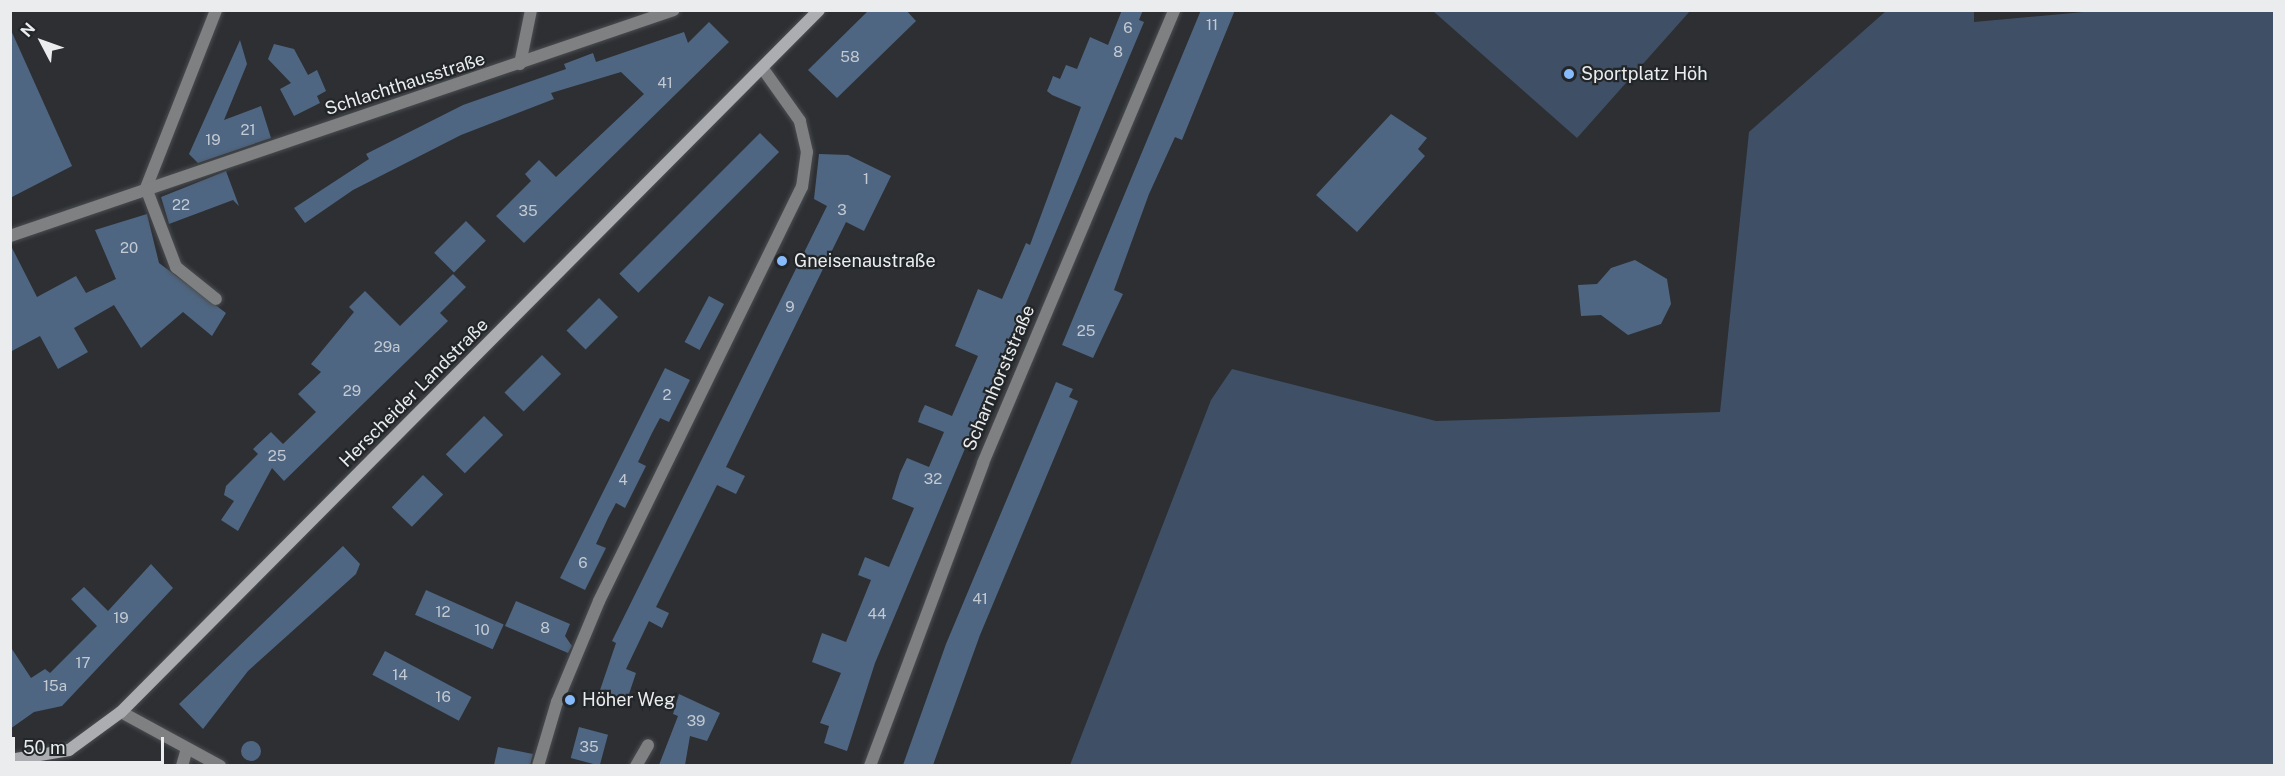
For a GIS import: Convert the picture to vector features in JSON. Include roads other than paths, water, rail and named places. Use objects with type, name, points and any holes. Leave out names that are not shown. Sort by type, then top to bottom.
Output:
[{"type":"main road","name":"Herscheider Landstraße","points":[[10,760],[69,750],[121,712],[763,69],[819,10]]},
{"type":"street","points":[[216,10],[146,188],[176,267],[216,299]]},
{"type":"street","points":[[520,64],[531,10]]},
{"type":"street","name":"Schlachthausstraße","points":[[10,236],[674,10]]},
{"type":"street","name":"Scharnhorststraße","points":[[870,765],[983,463],[1174,10]]},
{"type":"street","points":[[538,765],[557,702],[599,601],[802,187],[807,152],[800,121],[763,69]]},
{"type":"street","points":[[121,712],[220,765]]},
{"type":"street","points":[[636,765],[648,745]]},
{"type":"street","points":[[182,765],[188,749]]},
{"type":"place","name":"Sportplatz Höh","points":[[1569,74]]},
{"type":"place","name":"Gneisenaustraße","points":[[782,261]]},
{"type":"place","name":"Höher Weg","points":[[570,700]]}]
